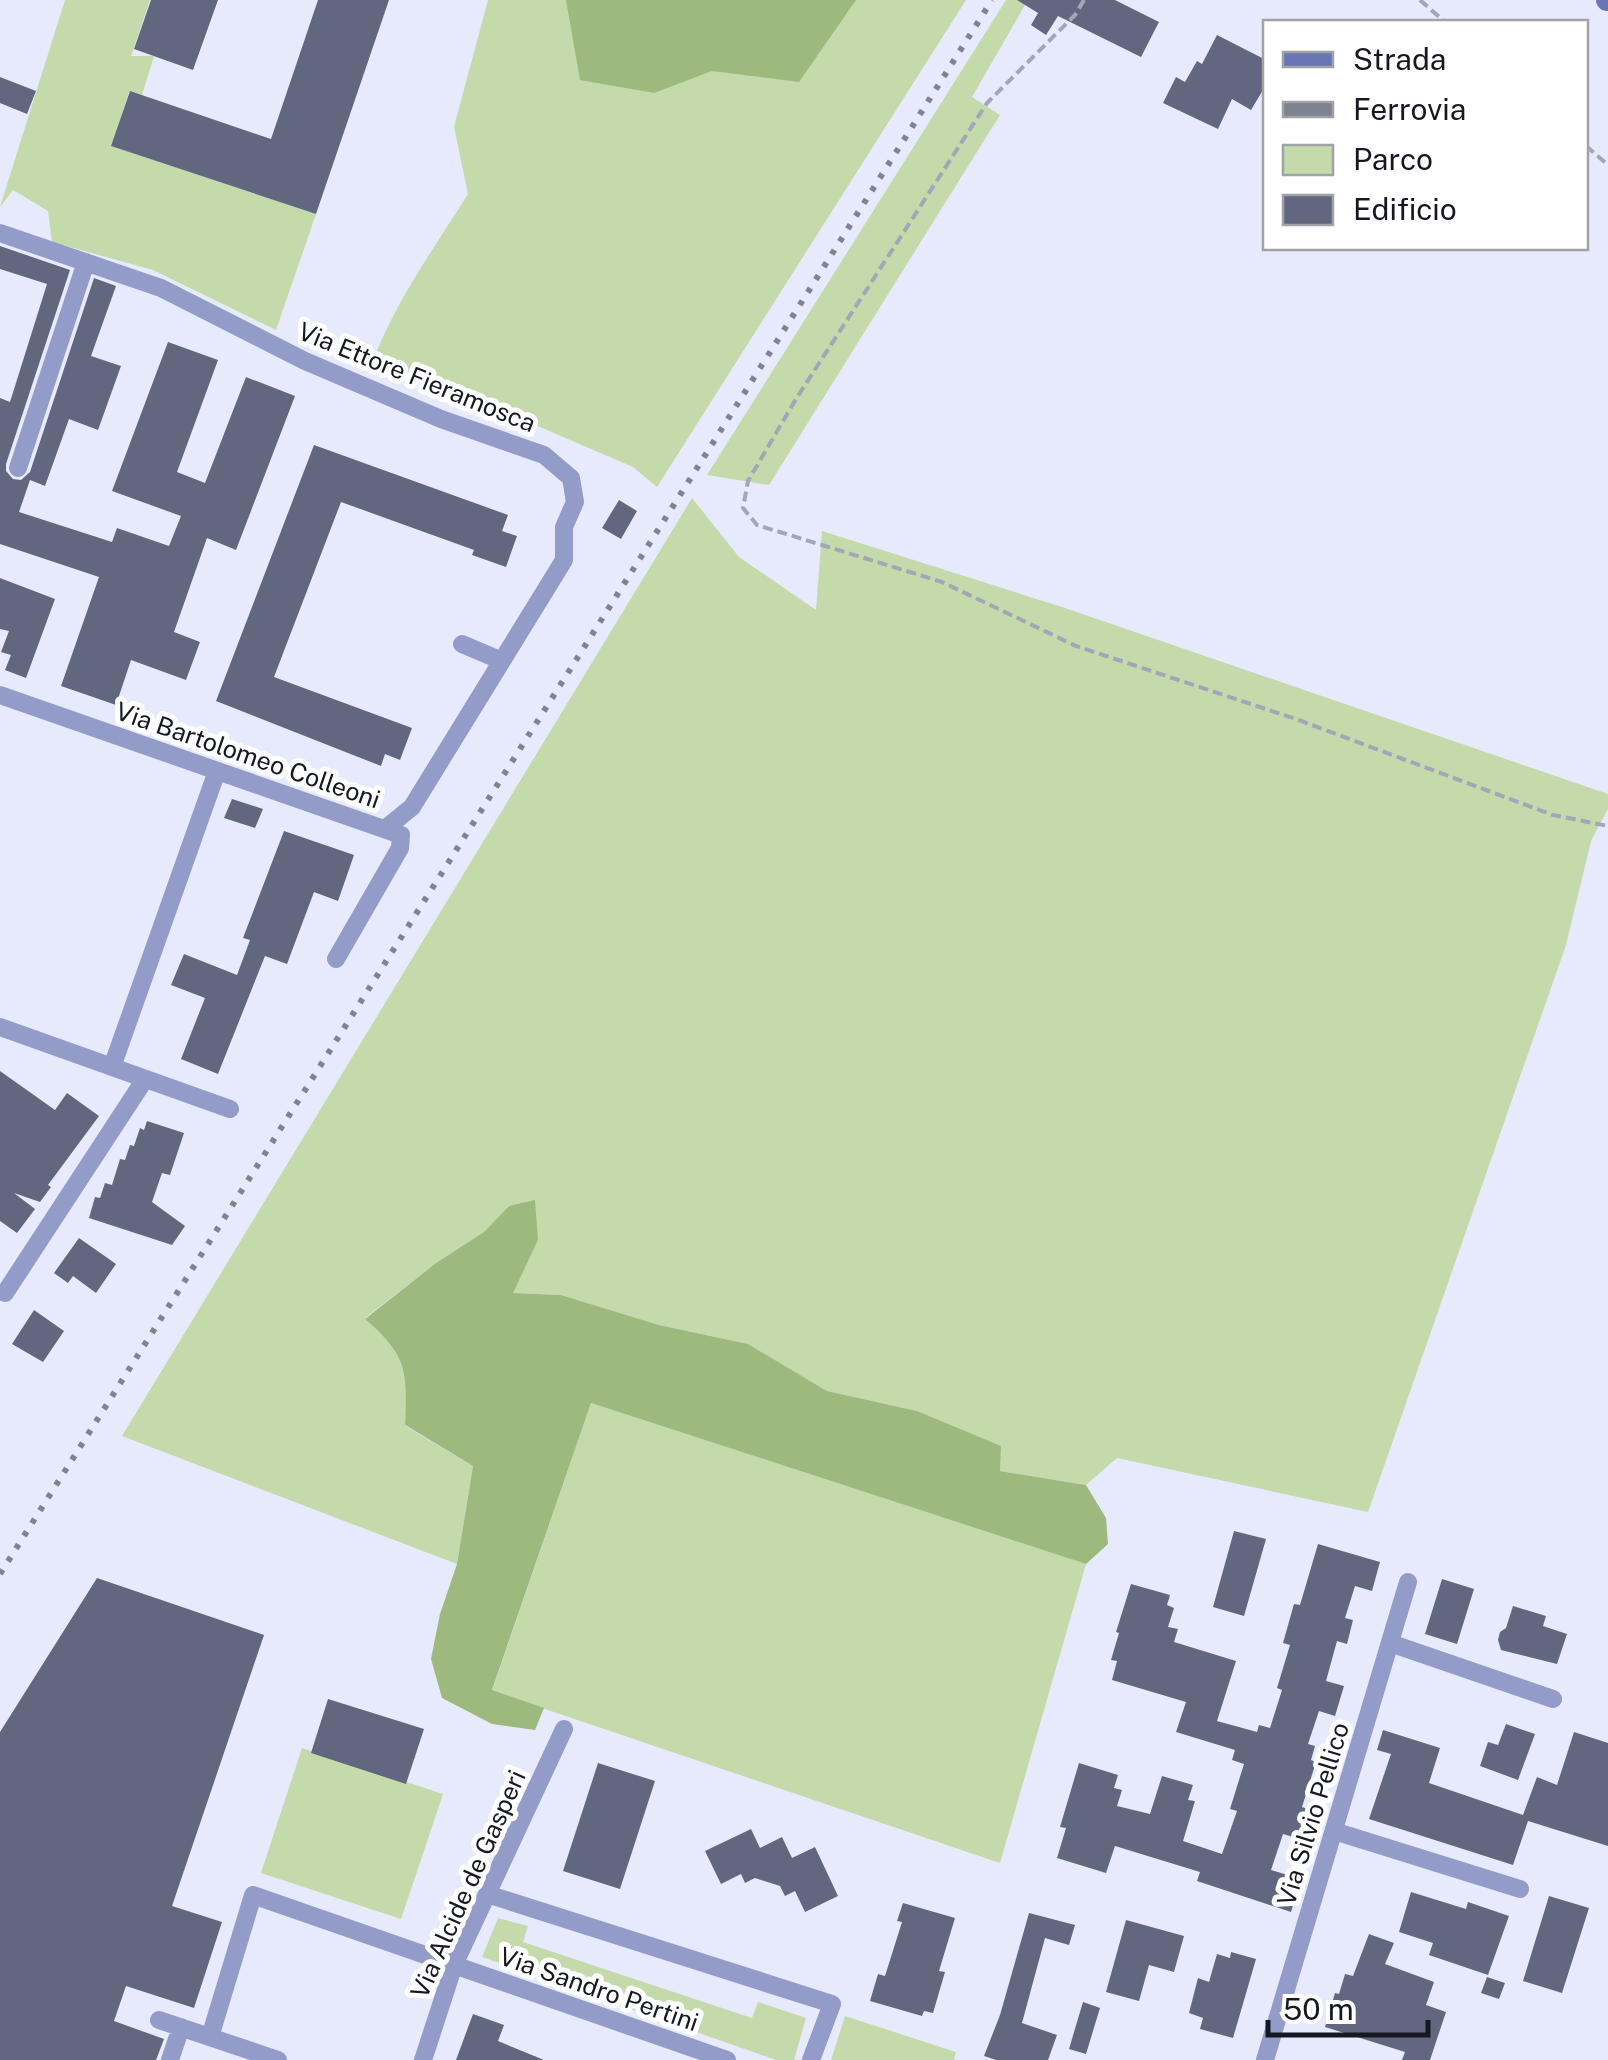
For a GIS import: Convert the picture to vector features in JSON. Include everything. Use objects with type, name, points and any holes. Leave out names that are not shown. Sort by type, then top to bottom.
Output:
[{"type":"street","name":"Via Ettore Fieramosca","points":[[0,233],[162,288],[305,362],[424,412],[544,455],[570,478],[574,502],[564,527],[564,560],[412,807],[385,829]]},
{"type":"street","points":[[18,468],[86,262]]},
{"type":"street","points":[[462,644],[502,661]]},
{"type":"street","name":"Via Bartolomeo Colleoni","points":[[0,695],[402,835],[400,848],[336,960]]},
{"type":"street","points":[[112,1067],[217,770]]},
{"type":"street","points":[[0,1027],[230,1109]]},
{"type":"street","points":[[5,1293],[145,1079]]},
{"type":"street","name":"Via Silvio Pellico","points":[[1265,2060],[1408,1582]]},
{"type":"street","points":[[1390,1643],[1553,1699]]},
{"type":"street","name":"Via Alcide de Gasperi","points":[[423,2060],[454,1965],[564,1730]]},
{"type":"street","points":[[1334,1831],[1520,1889]]},
{"type":"street","points":[[487,1894],[832,2004],[811,2060]]},
{"type":"street","name":"Via Sandro Pertini","points":[[210,2037],[254,1895],[726,2060]]},
{"type":"street","points":[[159,2020],[278,2060]]},
{"type":"street","points":[[170,2060],[181,2027]]},
{"type":"path","points":[[1084,0],[1075,16],[988,104],[796,399],[748,481],[743,508],[756,526],[942,582],[1076,646],[1296,718],[1553,816],[1608,826]]},
{"type":"path","points":[[1420,0],[1443,20]]},
{"type":"path","points":[[1588,148],[1608,165]]},
{"type":"green space","points":[[65,0],[150,0],[131,56],[154,56],[142,95],[129,92],[112,146],[316,214],[276,330],[153,270],[52,242],[48,211],[13,190],[0,207]]},
{"type":"green space","points":[[488,0],[966,0],[657,487],[633,467],[435,382],[370,369],[401,301],[468,194],[454,127]]},
{"type":"green space","points":[[566,0],[856,0],[799,82],[712,71],[654,93],[580,80]]},
{"type":"green space","points":[[1006,0],[1028,0],[972,97],[1000,115],[769,485],[707,475]]},
{"type":"green space","points":[[692,498],[739,557],[816,610],[822,531],[1065,608],[1608,794],[1608,809],[1591,841],[1566,945],[1368,1512],[1117,1458],[1086,1485],[1000,1471],[917,1411],[827,1391],[748,1344],[659,1325],[561,1295],[512,1293],[538,1240],[509,1206],[484,1232],[365,1318],[390,1344],[402,1366],[405,1426],[473,1466],[457,1564],[122,1436]]},
{"type":"green space","points":[[535,1200],[538,1240],[513,1293],[561,1295],[659,1325],[748,1344],[827,1391],[917,1411],[1001,1446],[1000,1471],[1086,1485],[1106,1518],[1108,1544],[1086,1564],[591,1403],[492,1690],[544,1708],[535,1730],[492,1724],[442,1698],[431,1659],[440,1614],[457,1564],[473,1466],[405,1425],[402,1366],[390,1344],[365,1319],[436,1263],[484,1232],[509,1206]]},
{"type":"green space","points":[[591,1403],[1086,1564],[1000,1863],[492,1691]]},
{"type":"green space","points":[[302,1748],[443,1794],[401,1919],[261,1873]]},
{"type":"green space","points":[[498,1918],[528,1926],[523,1942],[752,2018],[758,2002],[806,2018],[794,2060],[776,2060],[482,1957]]},
{"type":"green space","points":[[845,2016],[956,2052],[954,2060],[831,2060]]},
{"type":"building","points":[[151,0],[218,0],[193,70],[134,49]]},
{"type":"building","points":[[318,0],[389,0],[316,214],[111,146],[130,91],[271,139]]},
{"type":"building","points":[[1017,0],[1115,0],[1159,22],[1141,57],[1058,16],[1046,35],[1031,25],[1038,13]]},
{"type":"building","points":[[1217,35],[1263,58],[1263,90],[1251,110],[1232,99],[1218,129],[1163,103],[1176,77],[1185,82],[1197,61],[1202,64]]},
{"type":"building","points":[[0,77],[36,91],[27,114],[0,103]]},
{"type":"building","points":[[0,246],[70,270],[6,464],[13,479],[21,480],[30,472],[94,278],[116,286],[91,356],[121,366],[98,430],[69,419],[45,486],[30,480],[19,512],[112,542],[117,528],[169,546],[181,516],[112,491],[168,342],[218,360],[177,472],[205,483],[246,377],[295,396],[236,550],[207,538],[174,632],[200,642],[186,680],[131,660],[116,705],[61,686],[99,577],[0,544],[0,398],[10,402],[47,284],[0,269]]},
{"type":"building","points":[[314,445],[508,515],[502,531],[517,536],[506,567],[472,555],[474,550],[341,502],[274,677],[412,728],[400,760],[385,754],[381,766],[216,701]]},
{"type":"building","points":[[619,500],[637,511],[621,539],[602,528]]},
{"type":"building","points":[[0,578],[55,599],[26,678],[5,670],[11,655],[1,652],[9,631],[0,629]]},
{"type":"building","points":[[232,799],[263,809],[255,828],[224,818]]},
{"type":"building","points":[[284,831],[354,855],[338,901],[314,892],[287,964],[265,956],[218,1074],[181,1059],[205,998],[171,985],[184,954],[237,975],[250,940],[243,938]]},
{"type":"building","points":[[0,1071],[55,1110],[67,1093],[99,1116],[48,1185],[51,1187],[40,1202],[14,1193],[35,1209],[17,1233],[0,1221]]},
{"type":"building","points":[[147,1121],[184,1133],[170,1175],[162,1173],[152,1202],[185,1226],[172,1245],[89,1218],[95,1197],[100,1198],[105,1183],[112,1185],[120,1159],[125,1160],[130,1145],[134,1146]]},
{"type":"building","points":[[79,1238],[116,1264],[96,1293],[73,1276],[68,1283],[54,1273]]},
{"type":"building","points":[[34,1310],[64,1331],[43,1362],[12,1344]]},
{"type":"building","points":[[1234,1531],[1266,1539],[1244,1616],[1213,1607]]},
{"type":"building","points":[[1318,1544],[1380,1562],[1372,1591],[1355,1586],[1345,1618],[1353,1620],[1347,1644],[1337,1641],[1326,1681],[1344,1686],[1335,1716],[1319,1711],[1308,1744],[1315,1746],[1311,1760],[1316,1762],[1302,1807],[1310,1810],[1300,1839],[1283,1834],[1271,1870],[1301,1879],[1291,1912],[1197,1881],[1200,1872],[1115,1846],[1106,1873],[1057,1858],[1066,1828],[1060,1827],[1079,1763],[1118,1775],[1114,1788],[1122,1790],[1117,1806],[1150,1814],[1162,1776],[1193,1785],[1188,1800],[1195,1801],[1183,1841],[1222,1854],[1237,1811],[1230,1809],[1244,1764],[1232,1760],[1235,1750],[1176,1732],[1186,1702],[1112,1680],[1117,1661],[1111,1660],[1119,1633],[1116,1632],[1131,1584],[1170,1595],[1167,1605],[1174,1608],[1168,1627],[1178,1629],[1174,1642],[1236,1661],[1217,1721],[1257,1732],[1259,1725],[1270,1728],[1290,1645],[1283,1643],[1294,1604],[1300,1605]]},
{"type":"building","points":[[97,1578],[264,1635],[172,1906],[222,1922],[194,2008],[126,1986],[114,2021],[164,2039],[156,2060],[0,2060],[0,1732]]},
{"type":"building","points":[[1442,1579],[1474,1589],[1457,1644],[1425,1634]]},
{"type":"building","points":[[1513,1606],[1546,1616],[1543,1626],[1567,1634],[1557,1664],[1501,1650],[1500,1632],[1506,1628]]},
{"type":"building","points":[[328,1699],[424,1729],[406,1784],[311,1753]]},
{"type":"building","points":[[1506,1724],[1535,1734],[1518,1780],[1480,1766],[1488,1742],[1498,1745]]},
{"type":"building","points":[[1383,1730],[1440,1748],[1429,1783],[1523,1815],[1537,1777],[1557,1785],[1574,1732],[1608,1743],[1608,1846],[1528,1821],[1513,1865],[1369,1819],[1391,1754],[1377,1750]]},
{"type":"building","points":[[598,1763],[655,1781],[620,1889],[563,1871]]},
{"type":"building","points":[[751,1829],[760,1848],[782,1837],[792,1858],[815,1847],[838,1896],[805,1912],[795,1891],[785,1896],[780,1886],[755,1878],[745,1883],[741,1874],[721,1884],[705,1851]]},
{"type":"building","points":[[1411,1892],[1466,1909],[1468,1902],[1509,1916],[1488,1975],[1429,1955],[1433,1943],[1399,1932]]},
{"type":"building","points":[[1549,1896],[1589,1908],[1562,1993],[1523,1981]]},
{"type":"building","points":[[903,1903],[955,1918],[939,1971],[945,1972],[933,2013],[924,2011],[922,2016],[870,2001],[878,1974],[885,1976],[902,1922],[897,1921]]},
{"type":"building","points":[[1029,1913],[1075,1925],[1069,1945],[1045,1938],[1022,2023],[1057,2035],[1048,2060],[996,2060],[984,2056]]},
{"type":"building","points":[[1126,1920],[1184,1936],[1174,1972],[1149,1965],[1139,2001],[1106,1992]]},
{"type":"building","points":[[1369,1934],[1394,1943],[1385,1964],[1434,1982],[1426,2005],[1446,2012],[1430,2060],[1402,2060],[1405,2052],[1325,2027],[1335,1993],[1339,1994],[1345,1974],[1353,1976]]},
{"type":"building","points":[[1231,1952],[1256,1959],[1233,2038],[1200,2029],[1203,2018],[1189,2013],[1198,1978],[1209,1982],[1217,1954],[1230,1958]]},
{"type":"building","points":[[1487,1977],[1505,1983],[1499,1999],[1481,1993]]},
{"type":"building","points":[[1083,2002],[1100,2008],[1086,2054],[1069,2049]]},
{"type":"building","points":[[473,2014],[504,2025],[498,2041],[544,2060],[456,2060]]},
{"type":"railway","points":[[0,1574],[992,0]]}]
